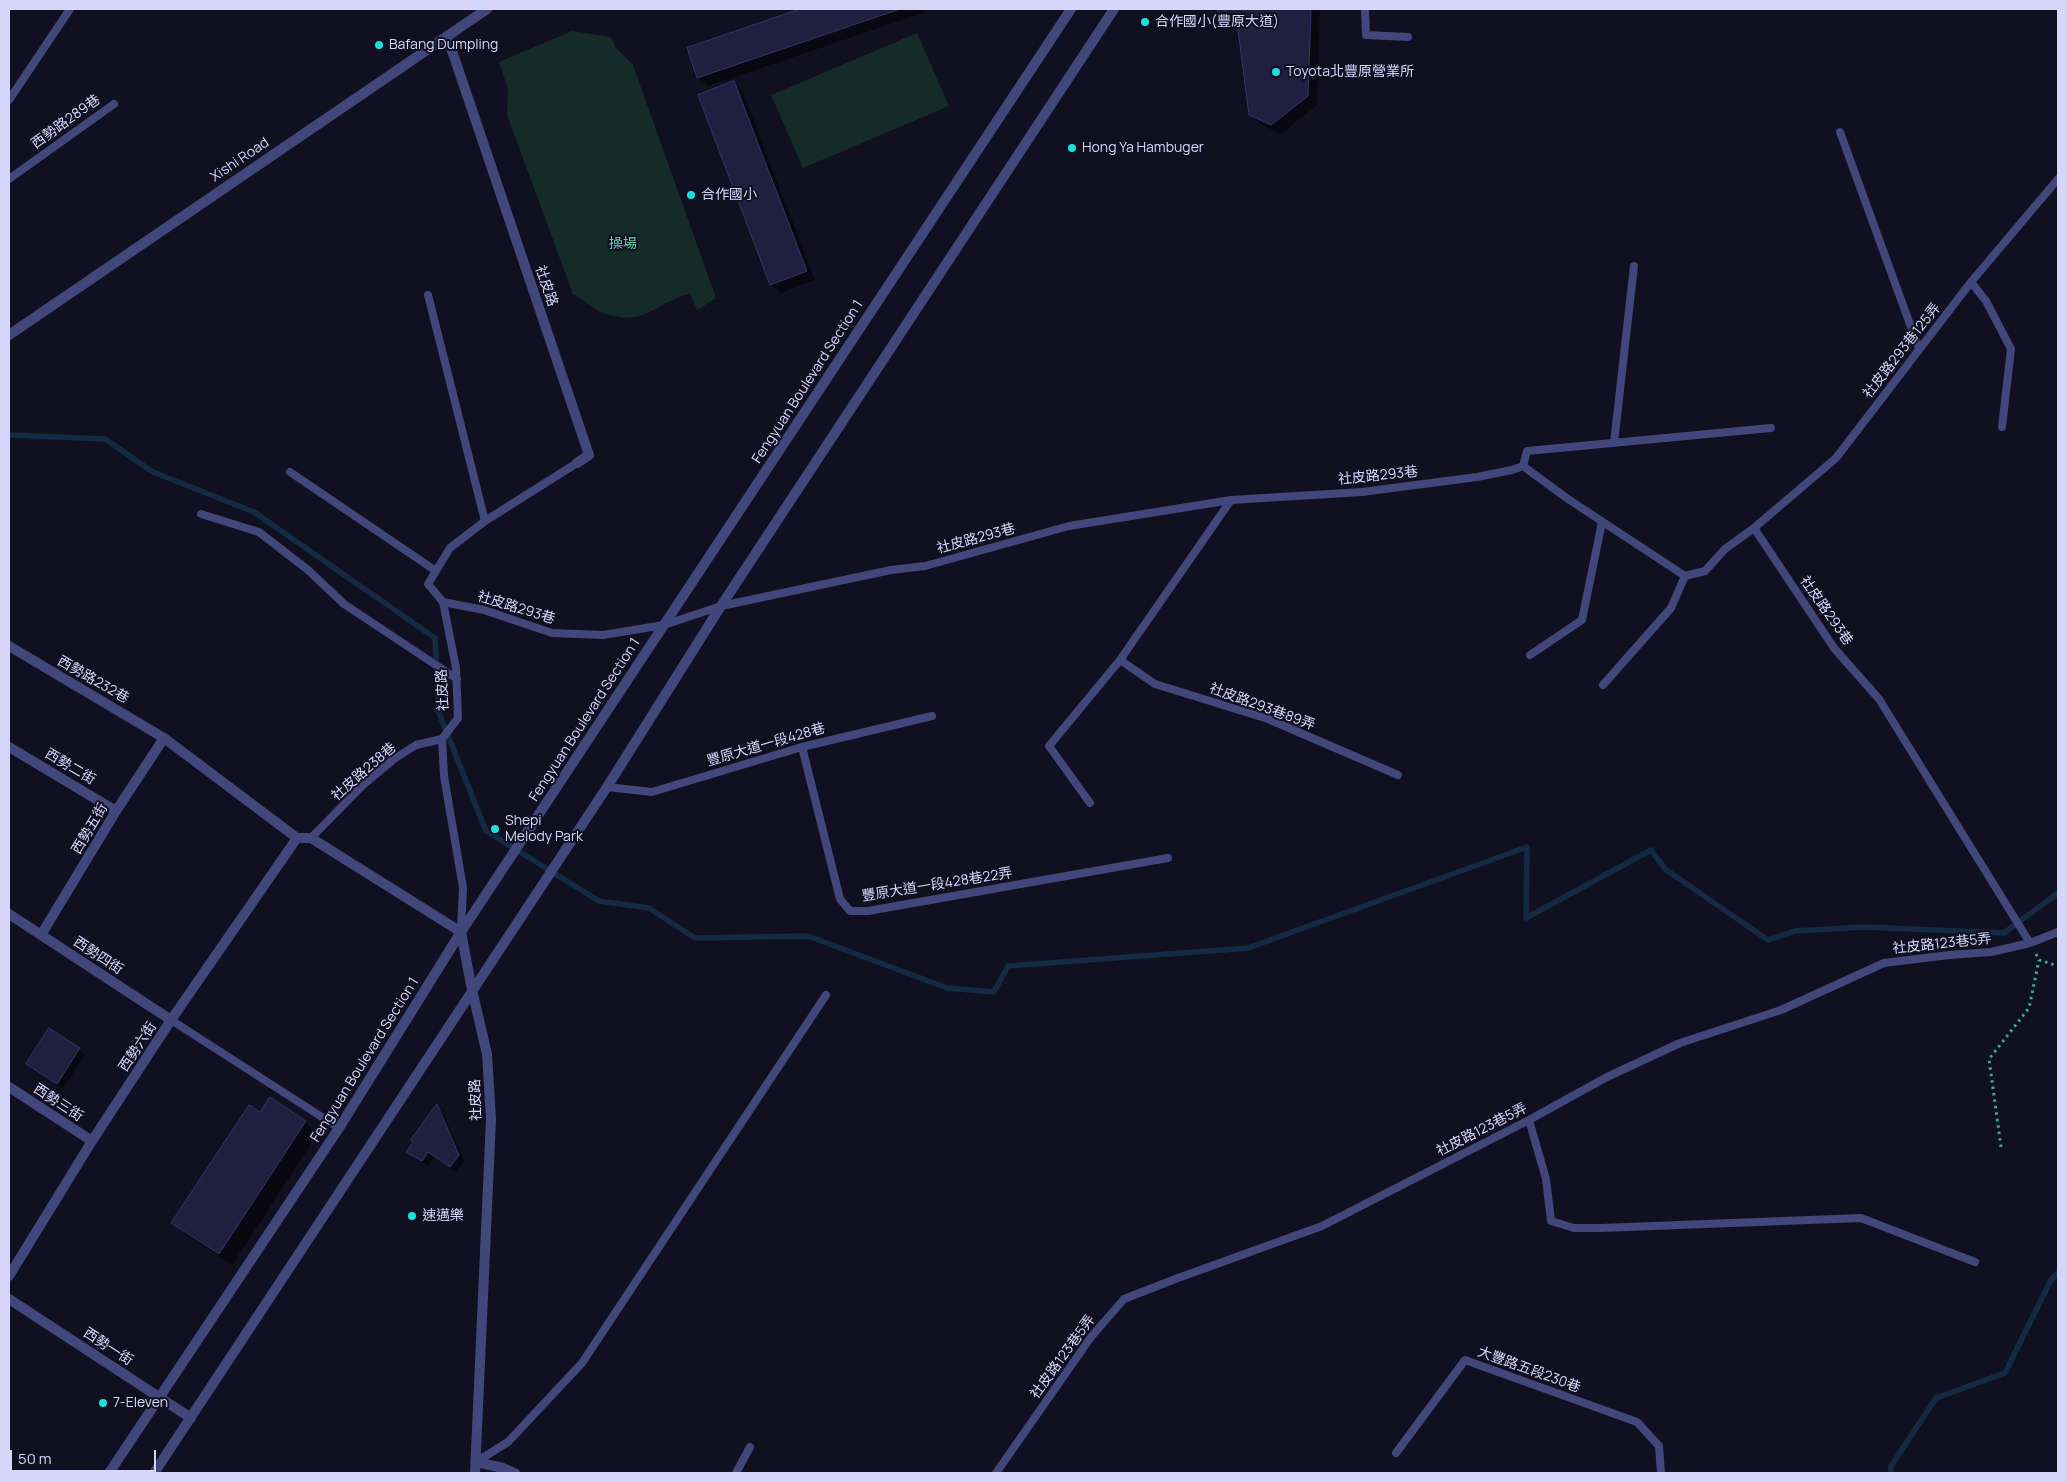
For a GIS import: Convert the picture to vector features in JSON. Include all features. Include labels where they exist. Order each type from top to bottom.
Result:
[{"type":"street","name":"Xishi Road","points":[[9,335],[487,9]]},
{"type":"street","name":"Fengyuan Boulevard Section 1","points":[[109,1473],[339,1128],[461,932],[1071,9]]},
{"type":"street","points":[[154,1473],[608,787],[721,606],[1114,9]]},
{"type":"street","name":"社皮路","points":[[446,36],[589,455],[577,463]]},
{"type":"street","name":"西勢路232巷","points":[[9,646],[164,738],[298,838]]},
{"type":"street","name":"西勢五街","points":[[42,935],[116,812],[164,738]]},
{"type":"street","name":"西勢二街","points":[[9,747],[116,812]]},
{"type":"street","points":[[298,838],[311,838],[461,932]]},
{"type":"street","name":"西勢六街","points":[[9,1276],[92,1141],[172,1020],[298,838]]},
{"type":"street","name":"西勢四街","points":[[9,914],[172,1020]]},
{"type":"street","name":"社皮路","points":[[461,932],[487,1054],[491,1118],[474,1473]]},
{"type":"street","name":"西勢三街","points":[[9,1087],[92,1141]]},
{"type":"street","name":"西勢一街","points":[[9,1299],[191,1418]]},
{"type":"street","points":[[476,1462],[503,1468],[515,1473]]},
{"type":"lane","points":[[9,100],[70,9]]},
{"type":"lane","points":[[1366,9],[1366,35],[1408,37]]},
{"type":"lane","name":"西勢路289巷","points":[[9,179],[114,104]]},
{"type":"lane","points":[[1840,132],[1919,349]]},
{"type":"lane","name":"社皮路293巷125弄","points":[[1754,528],[1836,458],[1971,282],[2058,179]]},
{"type":"lane","points":[[1614,443],[1634,266]]},
{"type":"lane","points":[[1971,282],[1986,301],[2011,349],[2002,427]]},
{"type":"lane","points":[[428,295],[485,521]]},
{"type":"lane","points":[[1754,528],[1725,549],[1705,571],[1685,576],[1602,522],[1523,466],[1527,452],[1771,428]]},
{"type":"lane","name":"社皮路","points":[[461,932],[463,888],[444,776],[442,739],[458,718],[456,668],[443,602],[428,584],[450,548],[485,521],[577,463]]},
{"type":"lane","name":"社皮路293巷","points":[[443,602],[484,610],[552,633],[603,635],[664,625],[721,606],[891,570],[925,566],[1069,526],[1231,500],[1371,491],[1477,477],[1523,466]]},
{"type":"lane","points":[[290,472],[436,571]]},
{"type":"lane","points":[[1090,803],[1049,746],[1120,660],[1231,500]]},
{"type":"lane","points":[[201,514],[258,532],[308,570],[344,604],[457,679]]},
{"type":"lane","points":[[1530,655],[1582,620],[1602,522]]},
{"type":"lane","name":"社皮路293巷","points":[[1754,528],[1834,648],[1879,699],[2030,943]]},
{"type":"lane","points":[[1603,685],[1671,608],[1685,576]]},
{"type":"lane","name":"社皮路293巷89弄","points":[[1120,660],[1155,684],[1268,719],[1398,775]]},
{"type":"lane","name":"豐原大道一段428巷","points":[[608,787],[652,792],[802,747],[932,716]]},
{"type":"lane","name":"社皮路238巷","points":[[311,838],[362,786],[394,759],[416,745],[442,739]]},
{"type":"lane","name":"豐原大道一段428巷22弄","points":[[802,747],[840,899],[850,910],[868,911],[1168,858]]},
{"type":"lane","name":"社皮路123巷5弄","points":[[996,1473],[1090,1337],[1124,1299],[1322,1226],[1529,1120],[1608,1077],[1680,1043],[1781,1010],[1884,963],[1991,952],[2030,943],[2058,932]]},
{"type":"lane","points":[[476,1462],[508,1442],[582,1363],[826,995]]},
{"type":"lane","points":[[172,1020],[339,1128]]},
{"type":"lane","points":[[1529,1120],[1546,1179],[1551,1221],[1574,1228],[1601,1228],[1861,1218],[1975,1262]]},
{"type":"lane","name":"大豐路五段230巷","points":[[1396,1453],[1465,1360],[1637,1422],[1659,1446],[1661,1473]]},
{"type":"lane","points":[[736,1473],[750,1447]]},
{"type":"path","points":[[2002,1146],[1989,1059],[2029,1008],[2039,960],[2030,943]]},
{"type":"path","points":[[2039,960],[2058,966]]},
{"type":"green space","name":"操場","points":[[572,31],[611,37],[616,48],[633,65],[716,298],[697,310],[689,291],[689,294],[650,312],[630,317],[619,317],[601,312],[573,294],[507,115],[508,89],[499,62]]},
{"type":"green space","points":[[917,33],[949,106],[803,168],[771,95]]},
{"type":"building","points":[[800,9],[900,9],[697,78],[687,48]]},
{"type":"building","name":"Toyota北豐原營業所","points":[[1217,9],[1311,9],[1308,96],[1271,125],[1249,115],[1237,22],[1222,22]]},
{"type":"building","points":[[734,81],[807,271],[770,285],[698,95]]},
{"type":"building","points":[[49,1028],[80,1048],[57,1084],[26,1064]]},
{"type":"building","points":[[270,1097],[306,1121],[219,1254],[171,1223],[249,1105],[260,1112]]},
{"type":"building","points":[[437,1104],[459,1155],[450,1167],[428,1152],[422,1161],[406,1152],[413,1142],[411,1140]]},
{"type":"waterway","points":[[9,435],[105,439],[153,472],[254,512],[435,638],[439,713],[486,831],[599,901],[649,908],[695,938],[808,936],[947,988],[994,992],[1008,966],[1248,948],[1527,847],[1526,918],[1651,850],[1665,869],[1768,940],[1795,931],[1864,927],[2004,933],[2058,893]]},
{"type":"waterway","points":[[1891,1473],[1891,1466],[1936,1398],[2005,1373],[2051,1280],[2058,1273]]},
{"type":"place","name":"合作國小(豐原大道)","points":[[1145,22]]},
{"type":"place","name":"Bafang Dumpling","points":[[379,45]]},
{"type":"place","name":"Toyota北豐原營業所","points":[[1276,72]]},
{"type":"place","name":"Hong Ya Hambuger","points":[[1072,148]]},
{"type":"place","name":"合作國小","points":[[691,195]]},
{"type":"place","name":"Shepi Melody Park","points":[[495,829]]},
{"type":"place","name":"速邁樂","points":[[412,1216]]},
{"type":"place","name":"7-Eleven","points":[[103,1403]]}]
